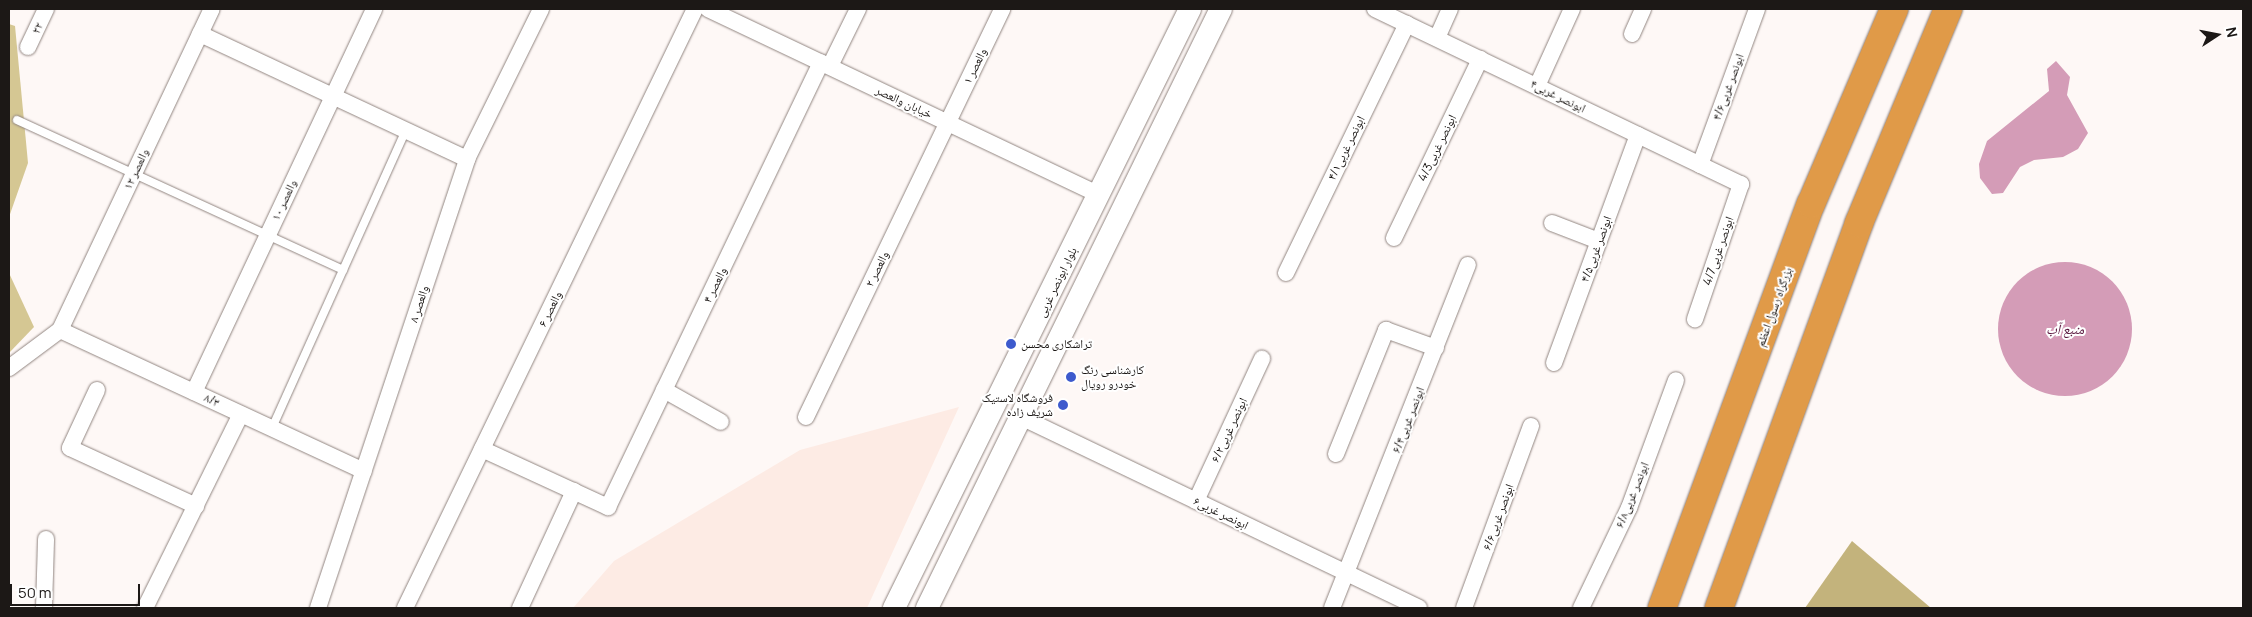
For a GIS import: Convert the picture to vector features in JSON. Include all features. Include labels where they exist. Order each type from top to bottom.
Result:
[{"type":"highway","name":"بزرگراه رسول اعظم","points":[[1662,608],[1811,204],[1894,9]]},
{"type":"highway","points":[[1718,608],[1859,222],[1948,9]]},
{"type":"main road","name":"بلوار ابونصر غربی","points":[[894,608],[1190,9]]},
{"type":"main road","points":[[927,608],[1023,418],[1222,9]]},
{"type":"street","name":"۲۲","points":[[28,47],[46,9]]},
{"type":"street","name":"والعصر ۱۲","points":[[60,330],[212,9]]},
{"type":"street","name":"والعصر ۱۰","points":[[194,392],[374,9]]},
{"type":"street","name":"والعصر ۸","points":[[318,608],[467,159],[541,9]]},
{"type":"street","name":"والعصر ۶","points":[[405,608],[695,9]]},
{"type":"street","name":"خیابان والعصر","points":[[711,9],[1099,195]]},
{"type":"street","name":"والعصر ۴","points":[[574,491],[608,507],[825,64],[858,9]]},
{"type":"street","name":"والعصر ۱","points":[[947,122],[1002,9]]},
{"type":"street","name":"۴ابونصر غربی","points":[[1375,9],[1741,184]]},
{"type":"street","points":[[1437,38],[1450,9]]},
{"type":"street","points":[[1536,86],[1572,9]]},
{"type":"street","points":[[1632,34],[1643,9]]},
{"type":"street","name":"۴/۶ابونصر غربی","points":[[1700,164],[1757,9]]},
{"type":"street","name":"۴/۱ابونصر غربی","points":[[1286,272],[1407,24]]},
{"type":"street","points":[[200,34],[467,159]]},
{"type":"street","name":"4/3ابونصر غربی","points":[[1394,238],[1480,59]]},
{"type":"street","name":"والعصر ۲","points":[[806,416],[947,122]]},
{"type":"street","name":"۴/۵ابونصر غربی","points":[[1554,363],[1638,135]]},
{"type":"street","name":"4/7ابونصر غربی","points":[[1695,319],[1741,184]]},
{"type":"street","points":[[1552,223],[1599,241]]},
{"type":"street","name":"۶/۴ابونصر غربی","points":[[1348,574],[1468,265]]},
{"type":"street","points":[[9,368],[60,330]]},
{"type":"street","name":"۸/۳","points":[[60,330],[364,471]]},
{"type":"street","points":[[1336,454],[1386,330],[1436,348]]},
{"type":"street","name":"۶/۲ابونصر غربی","points":[[1196,501],[1262,359]]},
{"type":"street","name":"۶/۸ابونصر غربی","points":[[1582,608],[1628,508],[1676,380]]},
{"type":"street","points":[[97,390],[70,448],[196,506]]},
{"type":"street","points":[[664,390],[721,422]]},
{"type":"street","points":[[145,608],[241,414]]},
{"type":"street","name":"۶ابونصر غربی","points":[[1023,418],[1419,608]]},
{"type":"street","name":"۶/۶ابونصر غربی","points":[[1464,608],[1531,426]]},
{"type":"street","points":[[482,449],[574,491],[520,608]]},
{"type":"street","points":[[44,608],[46,539]]},
{"type":"street","points":[[1332,608],[1348,574]]},
{"type":"lane","points":[[17,120],[343,270]]},
{"type":"lane","points":[[272,428],[406,130]]},
{"type":"shaded area","points":[[9,24],[15,26],[28,163],[9,217]]},
{"type":"shaded area","points":[[9,273],[34,327],[9,353]]},
{"type":"shaded area","points":[[959,407],[867,608],[573,608],[614,561],[800,450]]},
{"type":"shaded area","points":[[1852,541],[1931,608],[1805,608]]},
{"type":"water","points":[[2056,61],[2070,77],[2067,95],[2088,133],[2078,149],[2063,157],[2034,160],[2020,167],[2003,193],[1992,194],[1980,178],[1979,164],[1987,141],[2049,91],[2047,69]]},
{"type":"water","name":"منبع آب","points":[[2065,262],[2091,267],[2102,273],[2112,282],[2121,292],[2127,303],[2132,329],[2127,355],[2121,366],[2112,376],[2102,385],[2091,391],[2065,396],[2039,391],[2028,385],[2018,376],[2009,366],[2003,355],[1998,329],[2003,303],[2009,292],[2018,282],[2028,273],[2039,267]]},
{"type":"place","name":"تراشکاری محسن","points":[[1011,344]]},
{"type":"place","name":"کارشناسی رنگ خودرو رویال","points":[[1071,377]]},
{"type":"place","name":"فروشگاه لاستیک شریف زاده","points":[[1063,405]]}]
